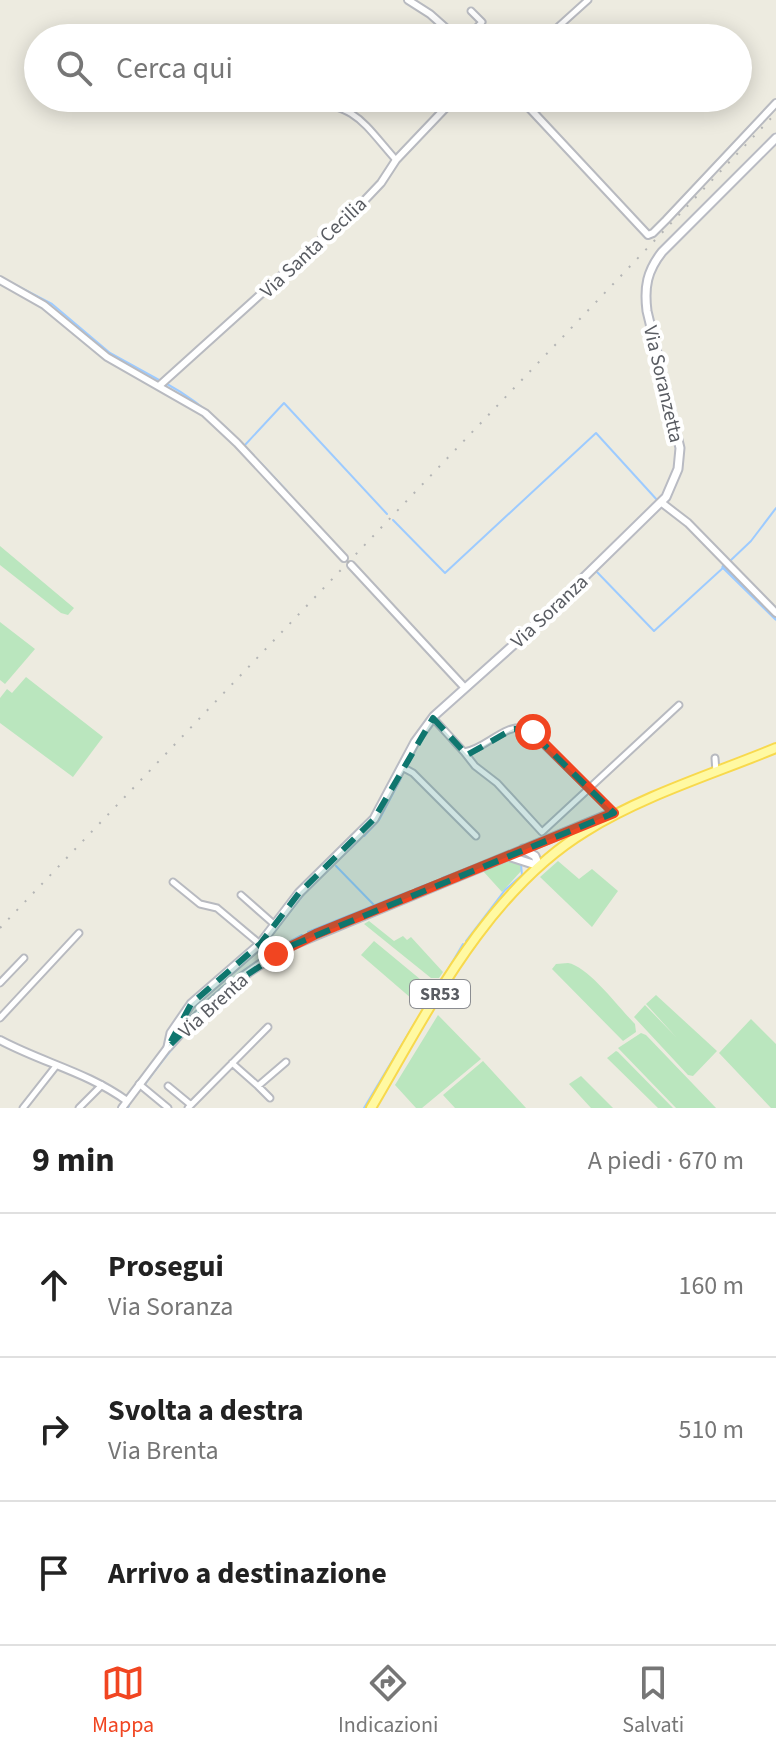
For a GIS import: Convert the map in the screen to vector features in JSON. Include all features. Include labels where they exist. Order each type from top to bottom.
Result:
[{"type":"main road","name":"Via Soranzetta","points":[[662,503],[675,479],[680,458],[676,426],[647,311],[645,293],[649,270],[662,252],[775,140]]},
{"type":"main road","name":"Via Soranza","points":[[168,1047],[171,1033],[191,1004],[260,944],[299,893],[374,819],[419,735],[433,718],[662,503]]},
{"type":"main road","name":"Via Brenta","points":[[168,1047],[221,993],[276,954],[316,934],[776,748]]},
{"type":"main road","name":"SR53","points":[[371,1108],[485,925],[518,886],[586,831],[638,804]]},
{"type":"main road","points":[[523,849],[535,856],[539,866]]},
{"type":"main road","name":"Via Brenta","points":[[504,857],[523,859],[539,866]]},
{"type":"main road","points":[[518,886],[527,870],[523,859]]},
{"type":"street","points":[[408,0],[441,24]]},
{"type":"street","points":[[561,24],[588,0]]},
{"type":"street","points":[[471,11],[482,22],[480,24]]},
{"type":"street","points":[[533,112],[648,235],[666,220],[776,103]]},
{"type":"street","points":[[349,112],[396,160]]},
{"type":"street","name":"Via Santa Cecilia","points":[[159,386],[363,202],[381,183],[396,160],[442,112]]},
{"type":"street","points":[[0,280],[44,305],[104,355],[194,406],[220,427],[344,558]]},
{"type":"street","points":[[662,503],[688,523],[776,613]]},
{"type":"street","points":[[351,565],[465,688]]},
{"type":"street","points":[[433,718],[475,766],[497,783],[542,832],[679,705]]},
{"type":"street","points":[[464,752],[475,750],[492,738],[521,726],[538,737],[614,813]]},
{"type":"street","points":[[715,758],[716,772]]},
{"type":"street","points":[[402,767],[413,773],[476,836]]},
{"type":"street","points":[[173,882],[200,904],[217,908],[260,944]]},
{"type":"street","points":[[241,895],[275,925]]},
{"type":"street","points":[[0,1018],[79,933]]},
{"type":"street","points":[[0,983],[24,958]]},
{"type":"street","points":[[168,1086],[190,1106],[268,1027]]},
{"type":"street","points":[[0,1040],[56,1066],[82,1074],[102,1085],[124,1105]]},
{"type":"street","name":"Via Brenta","points":[[124,1105],[168,1047]]},
{"type":"street","points":[[258,1086],[286,1062]]},
{"type":"street","points":[[232,1063],[270,1098]]},
{"type":"street","points":[[23,1108],[56,1066]]},
{"type":"street","points":[[139,1084],[168,1108]]},
{"type":"street","points":[[79,1108],[102,1085]]},
{"type":"highlighted area","points":[[433,718],[467,755],[513,729],[527,728],[614,813],[293,945],[228,987],[168,1047],[191,1004],[260,944],[299,893],[374,819]]},
{"type":"green space","points":[[0,546],[74,608],[68,615],[61,613],[0,565]]},
{"type":"green space","points":[[0,622],[35,649],[5,684],[0,680]]},
{"type":"green space","points":[[26,677],[103,737],[73,777],[0,723],[0,698],[7,689],[12,693]]},
{"type":"green space","points":[[513,860],[520,864],[522,870],[502,892],[483,871]]},
{"type":"green space","points":[[558,861],[579,879],[592,869],[618,891],[592,927],[540,877]]},
{"type":"green space","points":[[369,921],[394,941],[403,936],[407,940],[411,937],[443,972],[439,978],[431,978],[364,924]]},
{"type":"green space","points":[[374,941],[432,989],[419,1005],[361,955]]},
{"type":"green space","points":[[568,963],[585,972],[603,989],[635,1024],[636,1032],[623,1041],[552,969],[556,964]]},
{"type":"green space","points":[[656,995],[717,1051],[693,1076],[688,1075],[634,1017],[645,1005],[676,1037],[646,1004]]},
{"type":"green space","points":[[438,1015],[481,1059],[422,1108],[416,1108],[395,1085]]},
{"type":"green space","points":[[751,1019],[776,1044],[776,1108],[771,1108],[719,1053]]},
{"type":"green space","points":[[641,1033],[716,1108],[676,1108],[618,1048]]},
{"type":"green space","points":[[616,1051],[673,1108],[658,1108],[607,1058]]},
{"type":"green space","points":[[483,1061],[526,1108],[455,1108],[443,1095]]},
{"type":"green space","points":[[581,1076],[613,1108],[591,1108],[569,1084]]},
{"type":"waterway","points":[[0,277],[52,304],[110,353],[159,380]]},
{"type":"waterway","points":[[167,384],[216,419],[287,491]]},
{"type":"waterway","points":[[244,446],[284,403],[387,514]]},
{"type":"waterway","points":[[393,520],[445,573],[596,433],[658,501]]},
{"type":"waterway","points":[[730,561],[751,541],[776,508]]},
{"type":"waterway","points":[[596,571],[654,631],[724,567]]},
{"type":"waterway","points":[[724,567],[776,618]]},
{"type":"waterway","points":[[408,764],[420,740]]},
{"type":"waterway","points":[[364,836],[379,820],[401,778]]},
{"type":"waterway","points":[[500,790],[543,837],[503,854]]},
{"type":"waterway","points":[[316,881],[360,839]]},
{"type":"waterway","points":[[466,941],[505,890],[522,875],[521,864]]},
{"type":"waterway","points":[[336,866],[374,905]]},
{"type":"waterway","points":[[459,880],[493,866]]},
{"type":"waterway","points":[[442,878],[470,867]]},
{"type":"waterway","points":[[415,889],[436,881]]},
{"type":"waterway","points":[[241,965],[262,947],[308,889]]},
{"type":"waterway","points":[[308,932],[410,891]]},
{"type":"waterway","points":[[261,949],[276,949],[302,935]]},
{"type":"waterway","points":[[437,988],[463,944]]},
{"type":"waterway","points":[[292,950],[301,945]]},
{"type":"waterway","points":[[270,962],[287,953]]},
{"type":"waterway","points":[[194,1025],[202,1016]]},
{"type":"waterway","points":[[364,1108],[416,1021]]},
{"type":"waterway","points":[[146,1087],[145,1084],[162,1061],[192,1027]]},
{"type":"waterway","points":[[159,1104],[164,1108]]},
{"type":"railway","points":[[0,928],[776,113]]},
{"type":"route","points":[[276,954],[316,934],[614,813],[533,732]]}]
